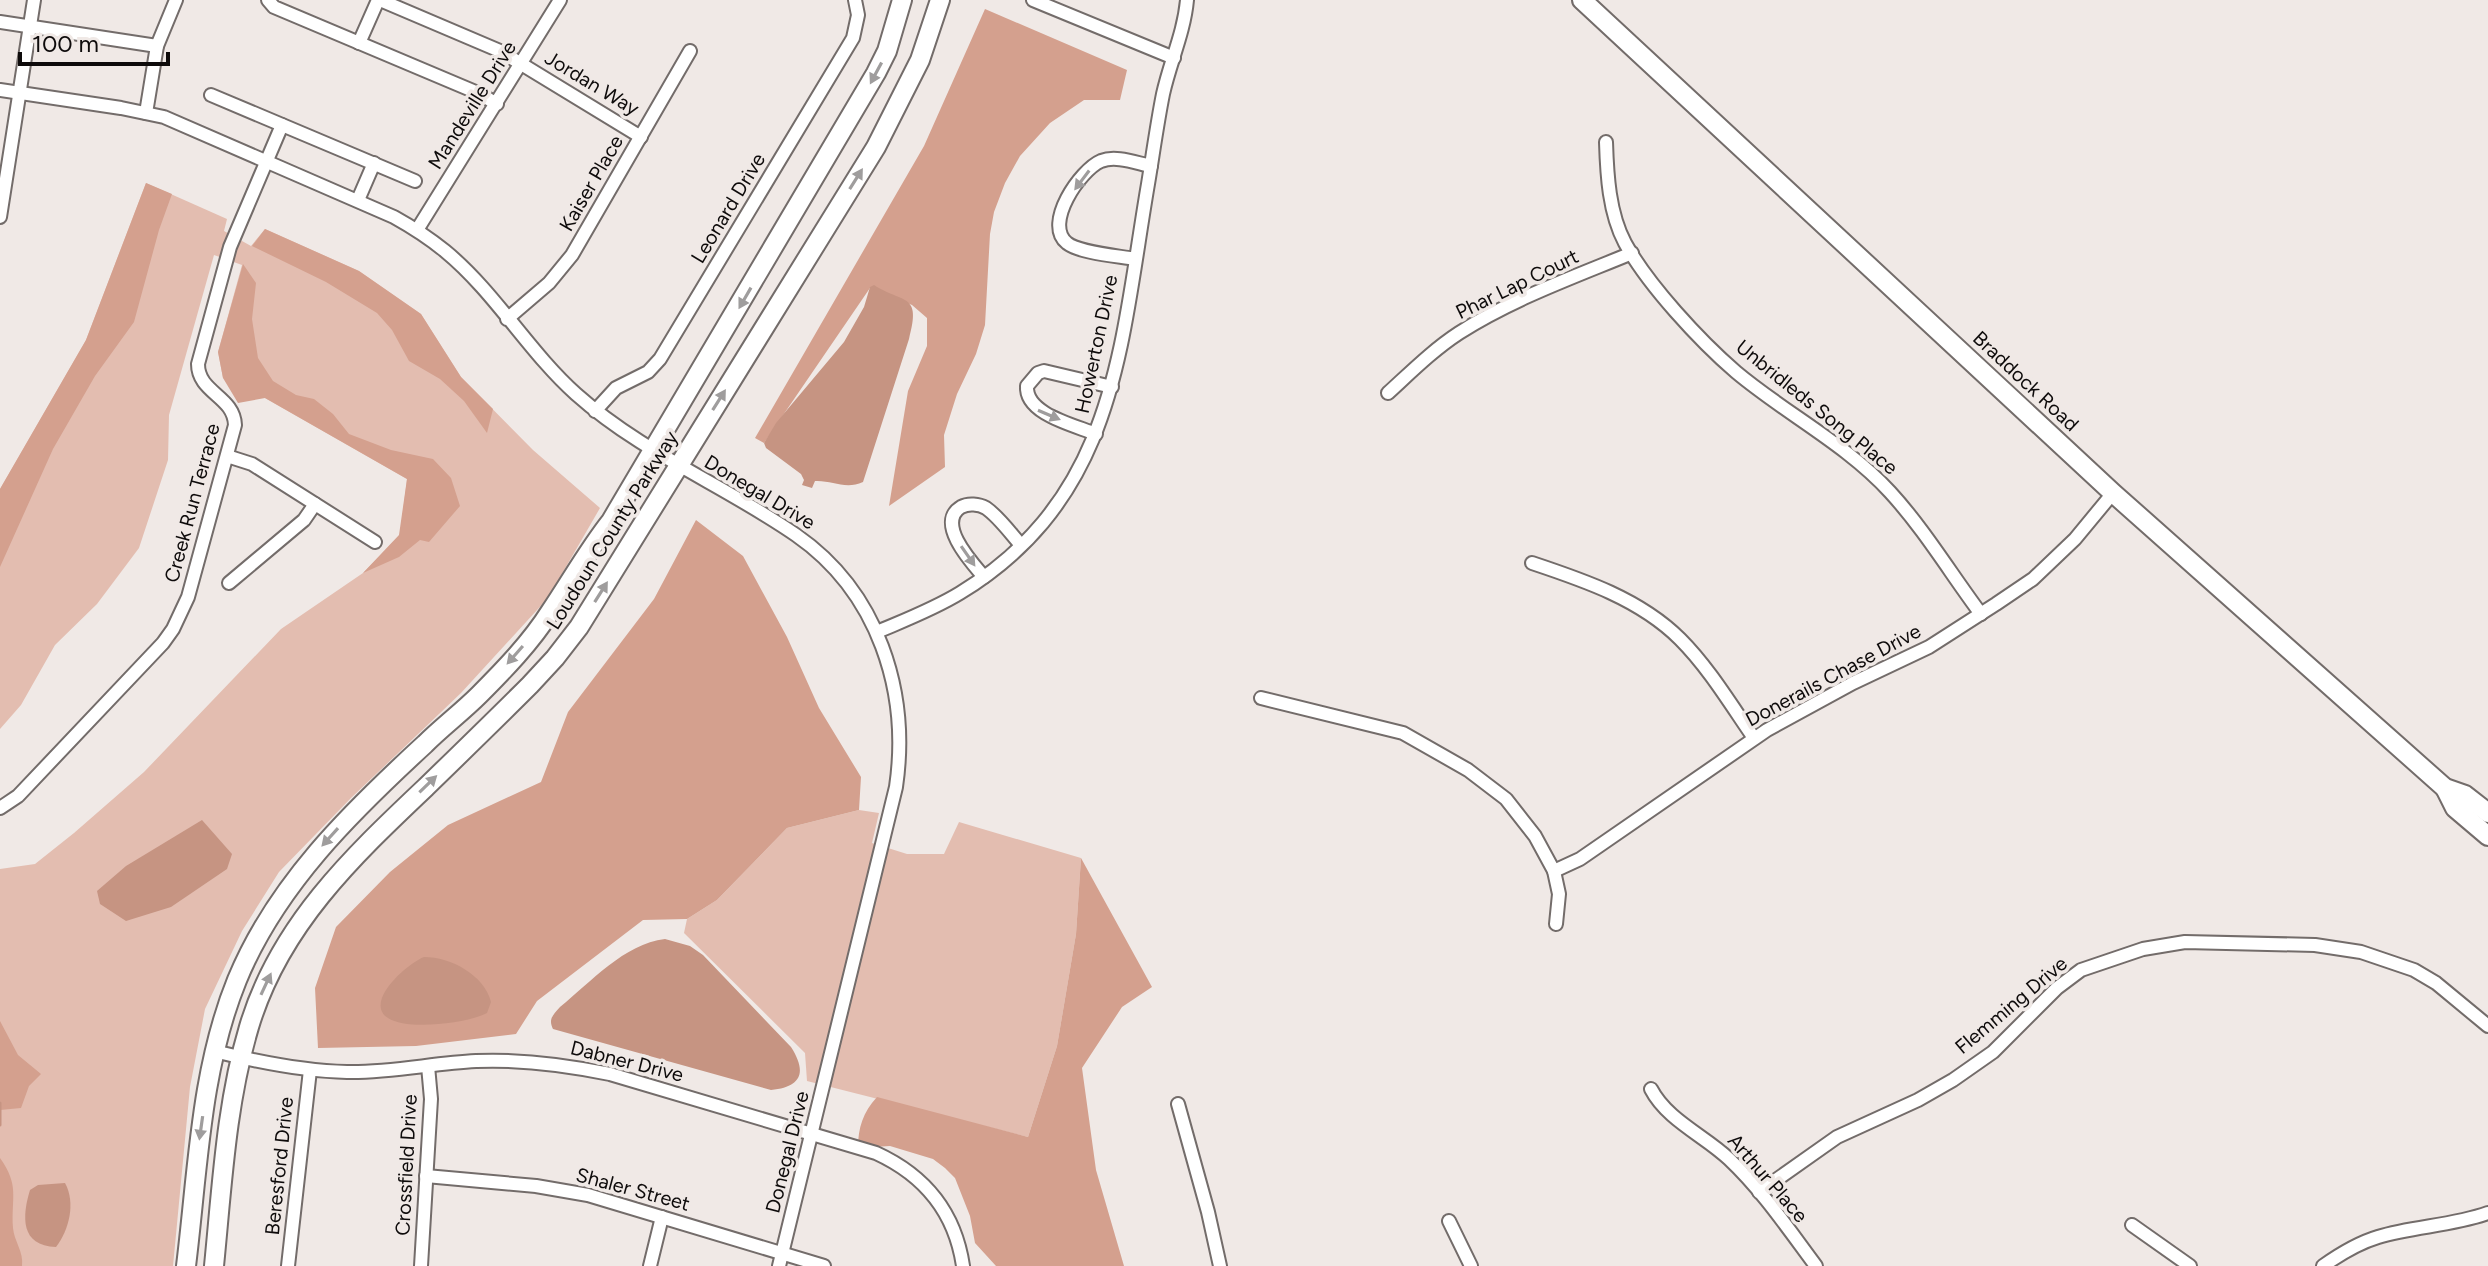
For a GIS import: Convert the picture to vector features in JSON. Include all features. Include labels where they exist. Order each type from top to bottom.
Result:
[{"type":"main road","name":"Loudoun County Parkway","points":[[186,1266],[196,1165],[214,1051],[237,980],[254,944],[293,882],[355,811],[478,696],[549,615],[594,542],[611,521],[876,73],[887,51],[902,0]]},
{"type":"main road","name":"Loudoun County Parkway","points":[[214,1266],[241,1058],[261,993],[294,930],[315,900],[378,831],[447,767],[555,658],[579,627],[876,147],[920,60],[940,0]]},
{"type":"main road","name":"Braddock Road","points":[[1582,0],[2113,493],[2445,788],[2455,808],[2488,836]]},
{"type":"main road","name":"Braddock Road","points":[[2445,788],[2465,795],[2488,813]]},
{"type":"street","points":[[0,217],[34,0]]},
{"type":"street","points":[[146,113],[157,46],[176,0]]},
{"type":"street","points":[[268,0],[274,7],[478,93],[497,104]]},
{"type":"street","points":[[359,43],[379,0]]},
{"type":"street","name":"Jordan Way","points":[[379,0],[500,51],[641,137]]},
{"type":"street","name":"Mandeville Drive","points":[[417,230],[560,0]]},
{"type":"street","name":"Leonard Drive","points":[[595,411],[616,388],[648,372],[660,359],[853,38],[858,15],[855,0]]},
{"type":"street","points":[[1033,0],[1174,58]]},
{"type":"street","name":"Howerton Drive","points":[[877,632],[934,608],[984,577],[1021,545],[1073,481],[1096,434],[1112,387],[1164,93],[1186,17],[1187,0]]},
{"type":"street","points":[[0,22],[157,46]]},
{"type":"street","name":"Kaiser Place","points":[[507,319],[561,271],[690,51]]},
{"type":"street","name":"Donegal Drive","points":[[0,90],[164,117],[358,200],[417,230],[464,269],[555,373],[595,411],[652,451],[776,522],[819,553],[853,591],[877,632],[893,678],[898,703],[900,759],[893,800],[781,1260]]},
{"type":"street","points":[[211,95],[415,181]]},
{"type":"street","name":"Creek Run Terrace","points":[[0,808],[18,796],[163,643],[188,597],[227,456],[234,417],[227,403],[201,379],[198,364],[230,247],[282,125]]},
{"type":"street","name":"Unbridleds Song Place","points":[[1606,142],[1607,177],[1624,242],[1662,294],[1736,372],[1847,452],[1890,492],[1981,614]]},
{"type":"street","points":[[1135,259],[1073,247],[1062,237],[1058,220],[1060,211],[1081,179],[1100,162],[1116,159],[1151,166]]},
{"type":"street","points":[[358,200],[374,163]]},
{"type":"street","name":"Phar Lap Court","points":[[1388,393],[1433,352],[1461,332],[1556,285],[1632,253]]},
{"type":"street","points":[[1096,434],[1038,410],[1028,400],[1027,386],[1038,373],[1044,371],[1112,387]]},
{"type":"street","points":[[227,456],[252,464],[375,542]]},
{"type":"street","name":"Donerails Chase Drive","points":[[1554,871],[1580,859],[1754,738],[1853,683],[1929,647],[2033,579],[2075,539],[2113,493]]},
{"type":"street","points":[[229,583],[304,520],[315,504]]},
{"type":"street","points":[[984,577],[954,536],[953,518],[961,507],[972,504],[986,508],[1021,545]]},
{"type":"street","points":[[1532,563],[1601,587],[1646,613],[1679,638],[1754,738]]},
{"type":"street","points":[[1261,698],[1403,733],[1468,770],[1506,799],[1535,836],[1554,871],[1559,894],[1556,924]]},
{"type":"street","name":"Flemming Drive","points":[[1759,1192],[1837,1137],[1918,1100],[1953,1080],[1993,1052],[2057,988],[2081,970],[2143,949],[2199,943],[2315,945],[2361,952],[2414,970],[2436,983],[2488,1026]]},
{"type":"street","name":"Dabner Drive","points":[[214,1051],[310,1070],[367,1072],[478,1061],[510,1061],[610,1074],[876,1153],[893,1161],[924,1184],[946,1212],[954,1229],[963,1266]]},
{"type":"street","name":"Crossfield Drive","points":[[421,1266],[431,1099],[428,1066]]},
{"type":"street","name":"Beresford Drive","points":[[288,1266],[310,1070]]},
{"type":"street","name":"Arthur Place","points":[[1651,1089],[1665,1110],[1731,1160],[1816,1266]]},
{"type":"street","points":[[1178,1104],[1220,1266]]},
{"type":"street","name":"Shaler Street","points":[[426,1176],[560,1189],[662,1217],[781,1260],[824,1266]]},
{"type":"street","points":[[2323,1266],[2350,1248],[2379,1237],[2469,1220],[2488,1213]]},
{"type":"street","points":[[650,1266],[662,1217]]},
{"type":"street","points":[[1449,1221],[1471,1266]]},
{"type":"street","points":[[2132,1225],[2190,1266]]},
{"type":"shaded area","points":[[985,9],[1127,70],[1120,100],[1084,100],[1050,123],[1020,156],[1005,183],[990,234],[985,325],[944,435],[945,467],[889,506],[908,391],[927,346],[927,318],[912,305],[870,288],[764,443],[755,438],[924,146]]},
{"type":"shaded area","points":[[146,183],[227,219],[224,231],[251,246],[265,229],[359,271],[421,314],[461,377],[533,450],[600,508],[548,598],[461,693],[279,872],[242,931],[205,1009],[190,1087],[173,1266],[0,1266],[0,869],[35,864],[74,833],[144,772],[281,629],[363,573],[400,535],[407,479],[265,398],[223,378],[218,352],[242,265],[214,255],[169,415],[168,460],[139,548],[97,604],[55,645],[21,705],[0,729],[0,489],[86,340]]},
{"type":"shaded area","points":[[146,183],[172,194],[134,322],[95,376],[53,449],[0,567],[0,489],[86,340]]},
{"type":"shaded area","points":[[265,229],[359,271],[421,314],[461,377],[493,409],[487,433],[464,401],[440,379],[409,361],[392,330],[377,313],[326,282],[252,246]]},
{"type":"shaded area","points":[[243,264],[256,283],[252,319],[258,358],[273,381],[296,395],[314,399],[333,414],[349,434],[391,450],[433,459],[451,478],[460,506],[429,542],[420,540],[399,557],[363,573],[399,535],[407,479],[265,398],[238,403],[223,378],[218,352]]},
{"type":"shaded area","points":[[874,285],[907,302],[913,313],[909,339],[863,482],[844,485],[815,481],[812,488],[802,485],[804,480],[801,474],[766,448],[764,443],[776,423],[844,342],[864,307],[870,287]]},
{"type":"shaded area","points":[[696,520],[743,556],[787,637],[819,708],[861,777],[859,810],[787,828],[717,900],[687,919],[643,920],[537,1001],[516,1034],[416,1046],[318,1048],[315,988],[336,927],[390,872],[448,825],[541,782],[568,712],[654,599]]},
{"type":"shaded area","points":[[859,810],[879,813],[872,843],[907,854],[944,854],[959,822],[1081,858],[1076,934],[1057,1046],[1028,1137],[807,1081],[805,1053],[684,933],[687,919],[717,900],[787,828]]},
{"type":"shaded area","points":[[202,820],[232,854],[227,869],[171,907],[126,921],[100,904],[97,891],[126,866]]},
{"type":"shaded area","points":[[1081,858],[1152,987],[1122,1007],[1082,1068],[1096,1170],[1124,1266],[996,1266],[975,1243],[970,1216],[955,1178],[933,1159],[890,1146],[858,1148],[860,1127],[868,1108],[877,1097],[1028,1137],[1057,1046],[1076,934]]},
{"type":"shaded area","points":[[665,939],[690,946],[703,955],[791,1047],[800,1071],[795,1082],[771,1090],[553,1029],[551,1020],[557,1010],[609,966],[636,948]]},
{"type":"shaded area","points":[[424,957],[445,960],[474,976],[491,1002],[487,1013],[467,1020],[423,1025],[388,1018],[382,1011],[384,993],[399,975]]},
{"type":"shaded area","points":[[0,1021],[18,1055],[41,1074],[29,1086],[21,1108],[0,1110]]},
{"type":"shaded area","points":[[0,1158],[12,1184],[13,1228],[22,1266],[0,1266]]},
{"type":"shaded area","points":[[65,1183],[70,1199],[67,1225],[56,1247],[44,1245],[36,1241],[26,1228],[30,1190],[38,1185]]},
{"type":"waterway","points":[[0,1103],[0,1125]]}]
